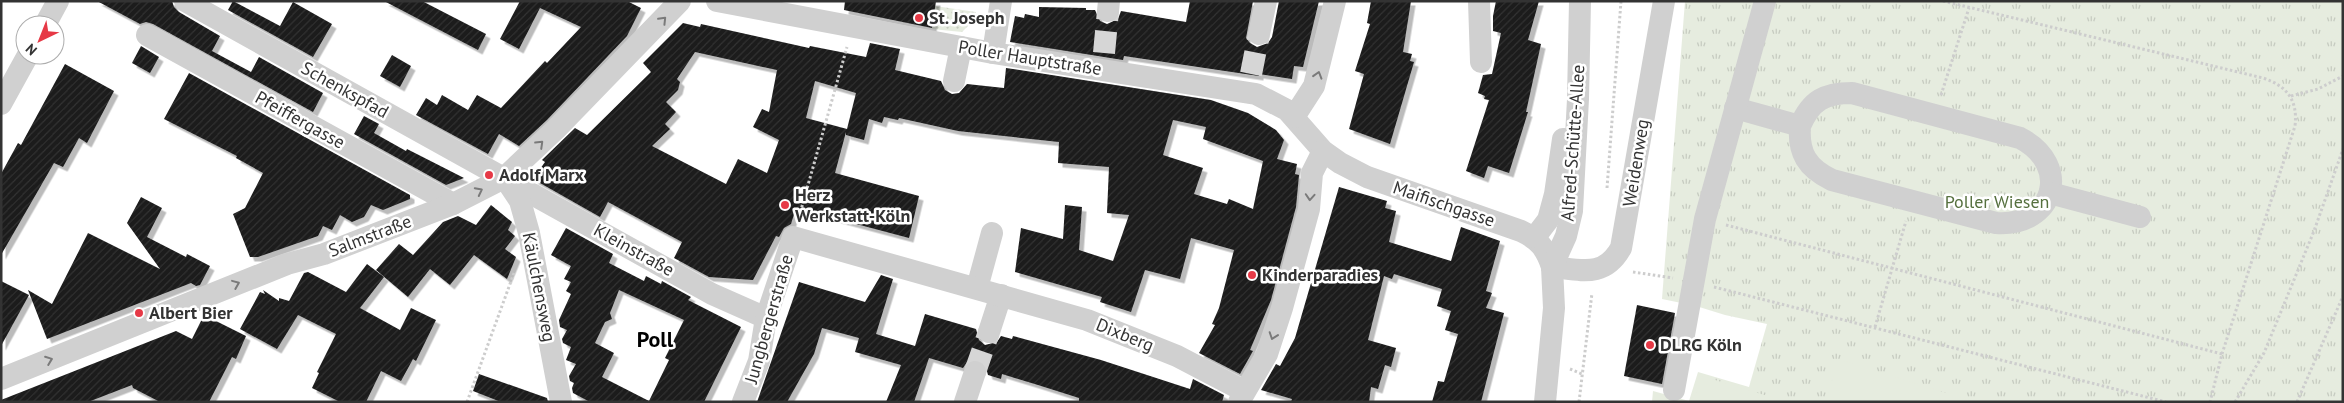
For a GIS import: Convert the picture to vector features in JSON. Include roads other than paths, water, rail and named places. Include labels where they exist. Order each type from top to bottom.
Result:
[{"type":"street","points":[[50,15],[58,1]]},
{"type":"street","name":"Schenkspfad","points":[[185,1],[504,178]]},
{"type":"street","name":"Salmstraße","points":[[1,379],[287,264],[341,248],[453,204],[504,178],[556,128],[680,1]]},
{"type":"street","name":"Poller Hauptstraße","points":[[717,1],[992,53],[1104,62],[1249,83],[1256,94],[1287,110],[1323,151]]},
{"type":"street","points":[[992,53],[1001,1]]},
{"type":"street","points":[[1259,34],[1266,1]]},
{"type":"street","points":[[1294,117],[1314,86],[1335,1]]},
{"type":"street","points":[[1480,1],[1481,62]]},
{"type":"street","name":"Alfred-Schütte-Allee","points":[[1545,402],[1554,308],[1552,267],[1566,236],[1572,211],[1578,99],[1580,1]]},
{"type":"street","name":"Weidenweg","points":[[1552,267],[1594,271],[1615,259],[1621,248],[1664,1]]},
{"type":"street","points":[[1674,390],[1705,219],[1765,1]]},
{"type":"street","name":"Pfeiffergasse","points":[[147,35],[453,204]]},
{"type":"street","points":[[954,81],[961,47]]},
{"type":"street","points":[[1,104],[22,65]]},
{"type":"street","points":[[1836,93],[1852,93],[1935,115],[2020,138],[2035,146],[2046,159],[2051,176],[2050,193],[2041,208],[2027,220],[2011,224],[1996,223],[1832,180],[1817,173],[1806,159],[1799,144],[1800,126],[1807,111],[1822,97],[1836,93]]},
{"type":"street","points":[[1735,108],[1800,126]]},
{"type":"street","points":[[1535,238],[1548,220],[1555,194],[1564,133]]},
{"type":"street","points":[[1241,396],[1267,354],[1282,308],[1309,209],[1312,173],[1323,151]]},
{"type":"street","name":"Maifischgasse","points":[[1323,151],[1340,163],[1367,177],[1521,230],[1535,238],[1546,250],[1552,267]]},
{"type":"street","name":"Kleinstraße","points":[[504,178],[712,294],[766,318]]},
{"type":"street","name":"Käulchensweg","points":[[504,178],[520,201],[529,233],[561,402]]},
{"type":"street","points":[[2050,193],[2140,217]]},
{"type":"street","points":[[977,288],[992,233]]},
{"type":"street","name":"Dixberg","points":[[794,237],[1087,320],[1177,356],[1241,396]]},
{"type":"street","name":"Jungbergerstraße","points":[[743,402],[760,361],[766,318],[794,237]]},
{"type":"street","points":[[989,332],[1001,295]]},
{"type":"street","points":[[965,402],[975,372]]},
{"type":"tunnel","points":[[1104,53],[1108,11]]},
{"type":"tunnel","points":[[1251,74],[1259,34]]},
{"type":"tunnel","points":[[975,372],[989,332]]},
{"type":"place","name":"St. Joseph","points":[[919,18]]},
{"type":"place","name":"Adolf Marx","points":[[489,175]]},
{"type":"place","name":"Herz Werkstatt-Köln","points":[[785,205]]},
{"type":"place","name":"Kinderparadies","points":[[1252,275]]},
{"type":"place","name":"Albert Bier","points":[[139,313]]},
{"type":"place","name":"DLRG Köln","points":[[1650,345]]},
{"type":"district","name":"Poll","points":[[655,339]]},
{"type":"park label","name":"Poller Wiesen","points":[[1997,202]]}]
